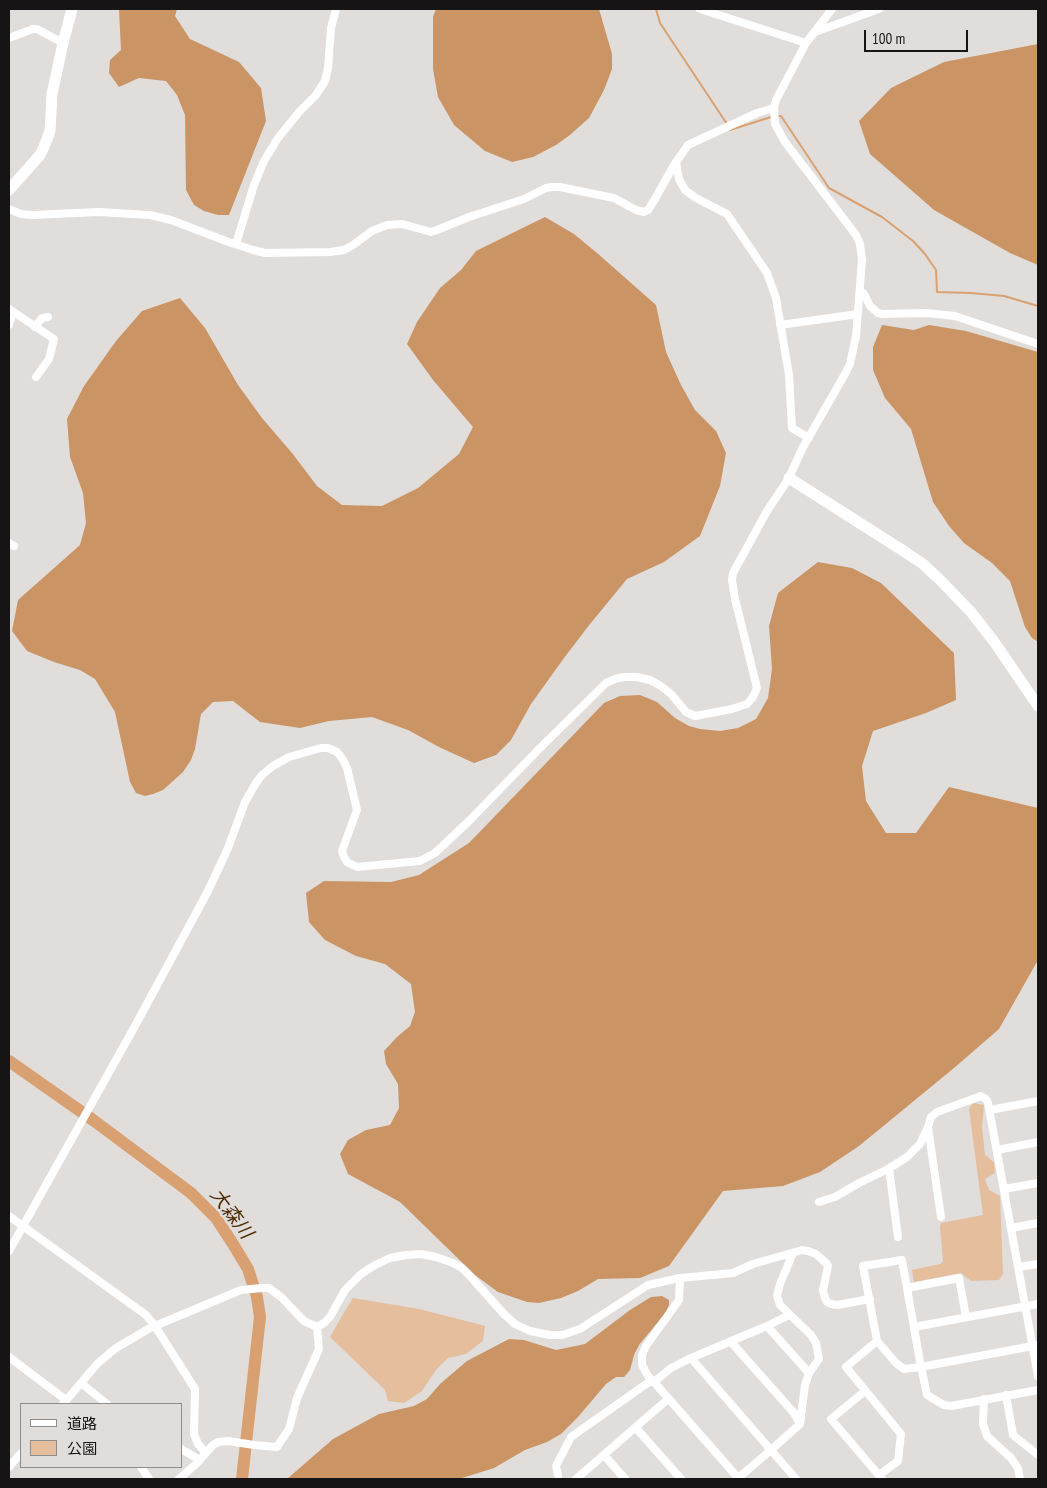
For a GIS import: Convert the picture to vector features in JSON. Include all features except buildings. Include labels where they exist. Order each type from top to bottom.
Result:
[{"type":"street","points":[[9,190],[40,155],[50,130],[52,94],[62,43],[72,9]]},
{"type":"street","points":[[236,244],[254,185],[264,161],[278,138],[298,112],[316,95],[325,81],[328,68],[331,28],[336,9]]},
{"type":"street","points":[[700,9],[806,43]]},
{"type":"street","points":[[9,1251],[135,1026],[208,890],[228,848],[245,802],[262,775],[282,760],[321,748],[328,748],[337,752],[347,768],[357,810],[343,847],[344,857],[347,862],[356,867],[402,863],[420,860],[435,853],[606,683],[615,679],[637,676],[650,680],[662,686],[686,712],[694,716],[732,709],[747,704],[756,694],[757,688],[735,599],[732,580],[733,573],[788,478],[850,364],[856,336],[862,260],[860,244],[851,229],[785,142],[775,124],[774,108],[776,100],[806,43],[832,9]]},
{"type":"street","points":[[815,32],[879,9]]},
{"type":"street","points":[[9,38],[37,29],[62,43]]},
{"type":"street","points":[[9,209],[32,216],[99,212],[150,215],[171,220],[265,253],[344,250],[372,230],[387,225],[402,224],[431,232],[552,187],[614,198],[636,210],[644,212],[648,210],[688,145],[758,113],[774,108]]},
{"type":"street","points":[[676,162],[679,179],[685,190],[727,214],[764,267],[774,291],[790,375],[792,428],[809,438]]},
{"type":"street","points":[[860,291],[864,294],[870,306],[882,314],[927,312],[955,316],[1038,344]]},
{"type":"street","points":[[9,324],[11,310],[54,339],[49,359],[36,377]]},
{"type":"street","points":[[780,325],[858,314]]},
{"type":"street","points":[[35,327],[42,318],[48,317]]},
{"type":"street","points":[[788,478],[923,564],[971,612],[984,628],[1038,706]]},
{"type":"street","points":[[819,1202],[835,1197],[907,1157],[920,1144],[931,1117],[937,1112],[981,1096],[986,1100],[990,1110],[1025,1306],[1036,1346],[1038,1376]]},
{"type":"street","points":[[990,1110],[1038,1101]]},
{"type":"street","points":[[928,1127],[941,1217]]},
{"type":"street","points":[[997,1150],[1038,1142]]},
{"type":"street","points":[[889,1168],[898,1237]]},
{"type":"street","points":[[1004,1189],[1038,1183]]},
{"type":"street","points":[[9,1216],[146,1315],[195,1389],[194,1434],[198,1444],[206,1453]]},
{"type":"street","points":[[1011,1228],[1038,1224]]},
{"type":"street","points":[[317,1327],[330,1317],[345,1290],[361,1274],[390,1258],[421,1254],[436,1257],[462,1268],[502,1313],[515,1324],[530,1331],[550,1335],[562,1335],[580,1329],[648,1285],[680,1278],[733,1274],[753,1264],[797,1251],[808,1250],[816,1254],[828,1266],[823,1290],[825,1298],[831,1304],[844,1305],[870,1299]]},
{"type":"street","points":[[680,1278],[680,1300],[646,1346],[641,1361],[644,1371],[738,1479],[800,1424],[805,1384],[809,1373],[819,1358],[816,1343],[811,1335],[780,1305],[777,1296],[793,1253]]},
{"type":"street","points":[[1036,1346],[921,1367],[904,1369],[896,1363],[877,1341],[863,1266],[902,1260],[921,1367],[927,1395],[944,1405],[951,1406],[1038,1390]]},
{"type":"street","points":[[1018,1267],[1038,1264]]},
{"type":"street","points":[[907,1288],[958,1278],[966,1317]]},
{"type":"street","points":[[9,1357],[65,1402],[98,1364],[116,1348],[155,1326],[241,1290],[269,1288],[304,1321],[317,1327]]},
{"type":"street","points":[[914,1327],[1038,1304]]},
{"type":"street","points":[[558,1474],[556,1466],[571,1437],[649,1382],[654,1382],[672,1368],[691,1358],[789,1315]]},
{"type":"street","points":[[767,1326],[809,1373]]},
{"type":"street","points":[[179,1479],[218,1442],[228,1441],[277,1447],[289,1429],[297,1398],[319,1348],[317,1327]]},
{"type":"street","points":[[864,1390],[831,1419],[881,1477],[898,1460],[901,1434],[846,1367],[877,1341]]},
{"type":"street","points":[[731,1342],[794,1414],[800,1424]]},
{"type":"street","points":[[691,1358],[796,1479]]},
{"type":"street","points":[[81,1383],[106,1403]]},
{"type":"street","points":[[1006,1395],[1013,1436],[1038,1455]]},
{"type":"street","points":[[984,1399],[983,1424],[987,1436],[1011,1458],[1018,1468],[1020,1479]]},
{"type":"street","points":[[576,1479],[668,1400]]},
{"type":"street","points":[[636,1428],[680,1479]]},
{"type":"street","points":[[182,1450],[200,1460]]},
{"type":"street","points":[[9,1467],[20,1454]]},
{"type":"street","points":[[604,1455],[625,1479]]},
{"type":"street","points":[[142,1468],[150,1479]]},
{"type":"green space","points":[[973,1103],[984,1105],[982,1127],[985,1155],[994,1162],[995,1173],[985,1179],[989,1190],[1000,1196],[1003,1274],[999,1280],[971,1281],[961,1273],[914,1282],[912,1270],[940,1264],[943,1261],[941,1223],[983,1215],[969,1109]]},
{"type":"green space","points":[[353,1298],[419,1309],[485,1326],[483,1341],[466,1354],[448,1358],[436,1370],[422,1391],[404,1403],[388,1401],[385,1390],[330,1337]]},
{"type":"shaded area","points":[[119,9],[177,9],[175,16],[190,39],[239,62],[261,88],[266,121],[229,215],[218,215],[204,211],[194,205],[186,190],[185,115],[177,95],[166,81],[139,78],[119,87],[109,73],[110,60],[121,50]]},
{"type":"shaded area","points":[[436,9],[599,9],[612,54],[612,69],[604,90],[589,118],[556,145],[533,157],[512,162],[485,151],[454,125],[438,97],[433,69],[433,17]]},
{"type":"shaded area","points":[[1038,44],[1038,265],[1010,253],[934,210],[870,154],[859,121],[891,88],[944,62]]},
{"type":"shaded area","points":[[545,217],[574,234],[656,305],[666,352],[681,385],[695,410],[716,431],[726,453],[720,486],[700,536],[664,562],[627,579],[564,658],[531,704],[511,740],[496,755],[474,763],[408,730],[372,717],[329,721],[300,728],[260,722],[233,701],[213,702],[201,714],[195,749],[191,760],[183,772],[163,790],[145,796],[136,793],[130,782],[115,712],[95,679],[80,670],[27,651],[12,631],[18,600],[80,545],[86,523],[83,493],[70,457],[67,419],[84,386],[116,341],[142,311],[180,298],[205,328],[238,385],[262,418],[317,486],[342,505],[382,506],[418,488],[459,454],[473,427],[433,380],[407,344],[417,322],[440,288],[461,270],[476,251]]},
{"type":"shaded area","points":[[882,325],[914,330],[929,325],[966,331],[1038,352],[1038,642],[1032,638],[1025,627],[1010,581],[992,563],[964,543],[949,526],[933,502],[911,429],[885,398],[873,370],[873,347]]},
{"type":"shaded area","points":[[818,562],[852,568],[881,583],[954,653],[956,700],[926,713],[873,731],[862,766],[866,801],[886,833],[916,833],[949,787],[1038,808],[1038,960],[999,1029],[954,1068],[859,1146],[820,1172],[783,1186],[723,1191],[669,1266],[640,1278],[598,1279],[578,1291],[561,1298],[539,1303],[527,1302],[498,1292],[475,1275],[400,1202],[348,1174],[340,1154],[348,1140],[366,1130],[390,1125],[399,1108],[398,1084],[386,1064],[384,1051],[410,1026],[415,1012],[411,984],[385,964],[356,956],[325,940],[309,922],[306,893],[324,881],[391,882],[419,875],[469,843],[604,703],[620,696],[640,695],[657,702],[675,718],[689,726],[700,729],[720,731],[738,728],[756,719],[768,698],[772,669],[769,626],[778,593]]},
{"type":"shaded area","points":[[662,1296],[669,1300],[666,1312],[639,1345],[630,1370],[624,1377],[616,1377],[606,1384],[561,1434],[547,1442],[525,1450],[494,1468],[459,1479],[287,1479],[333,1439],[379,1414],[414,1406],[427,1399],[440,1384],[467,1361],[509,1339],[524,1340],[556,1350],[585,1344],[630,1310],[651,1297]]},
{"type":"waterway","points":[[656,9],[660,23],[727,124]]},
{"type":"waterway","points":[[776,116],[781,116],[829,188],[882,217],[913,241],[925,254],[936,270],[937,292],[1004,296],[1038,306]]},
{"type":"waterway","points":[[729,128],[730,130],[771,117]]},
{"type":"waterway","name":"大森川","points":[[9,1061],[93,1120],[191,1193],[216,1218],[248,1269],[257,1297],[260,1317],[242,1479]]}]
